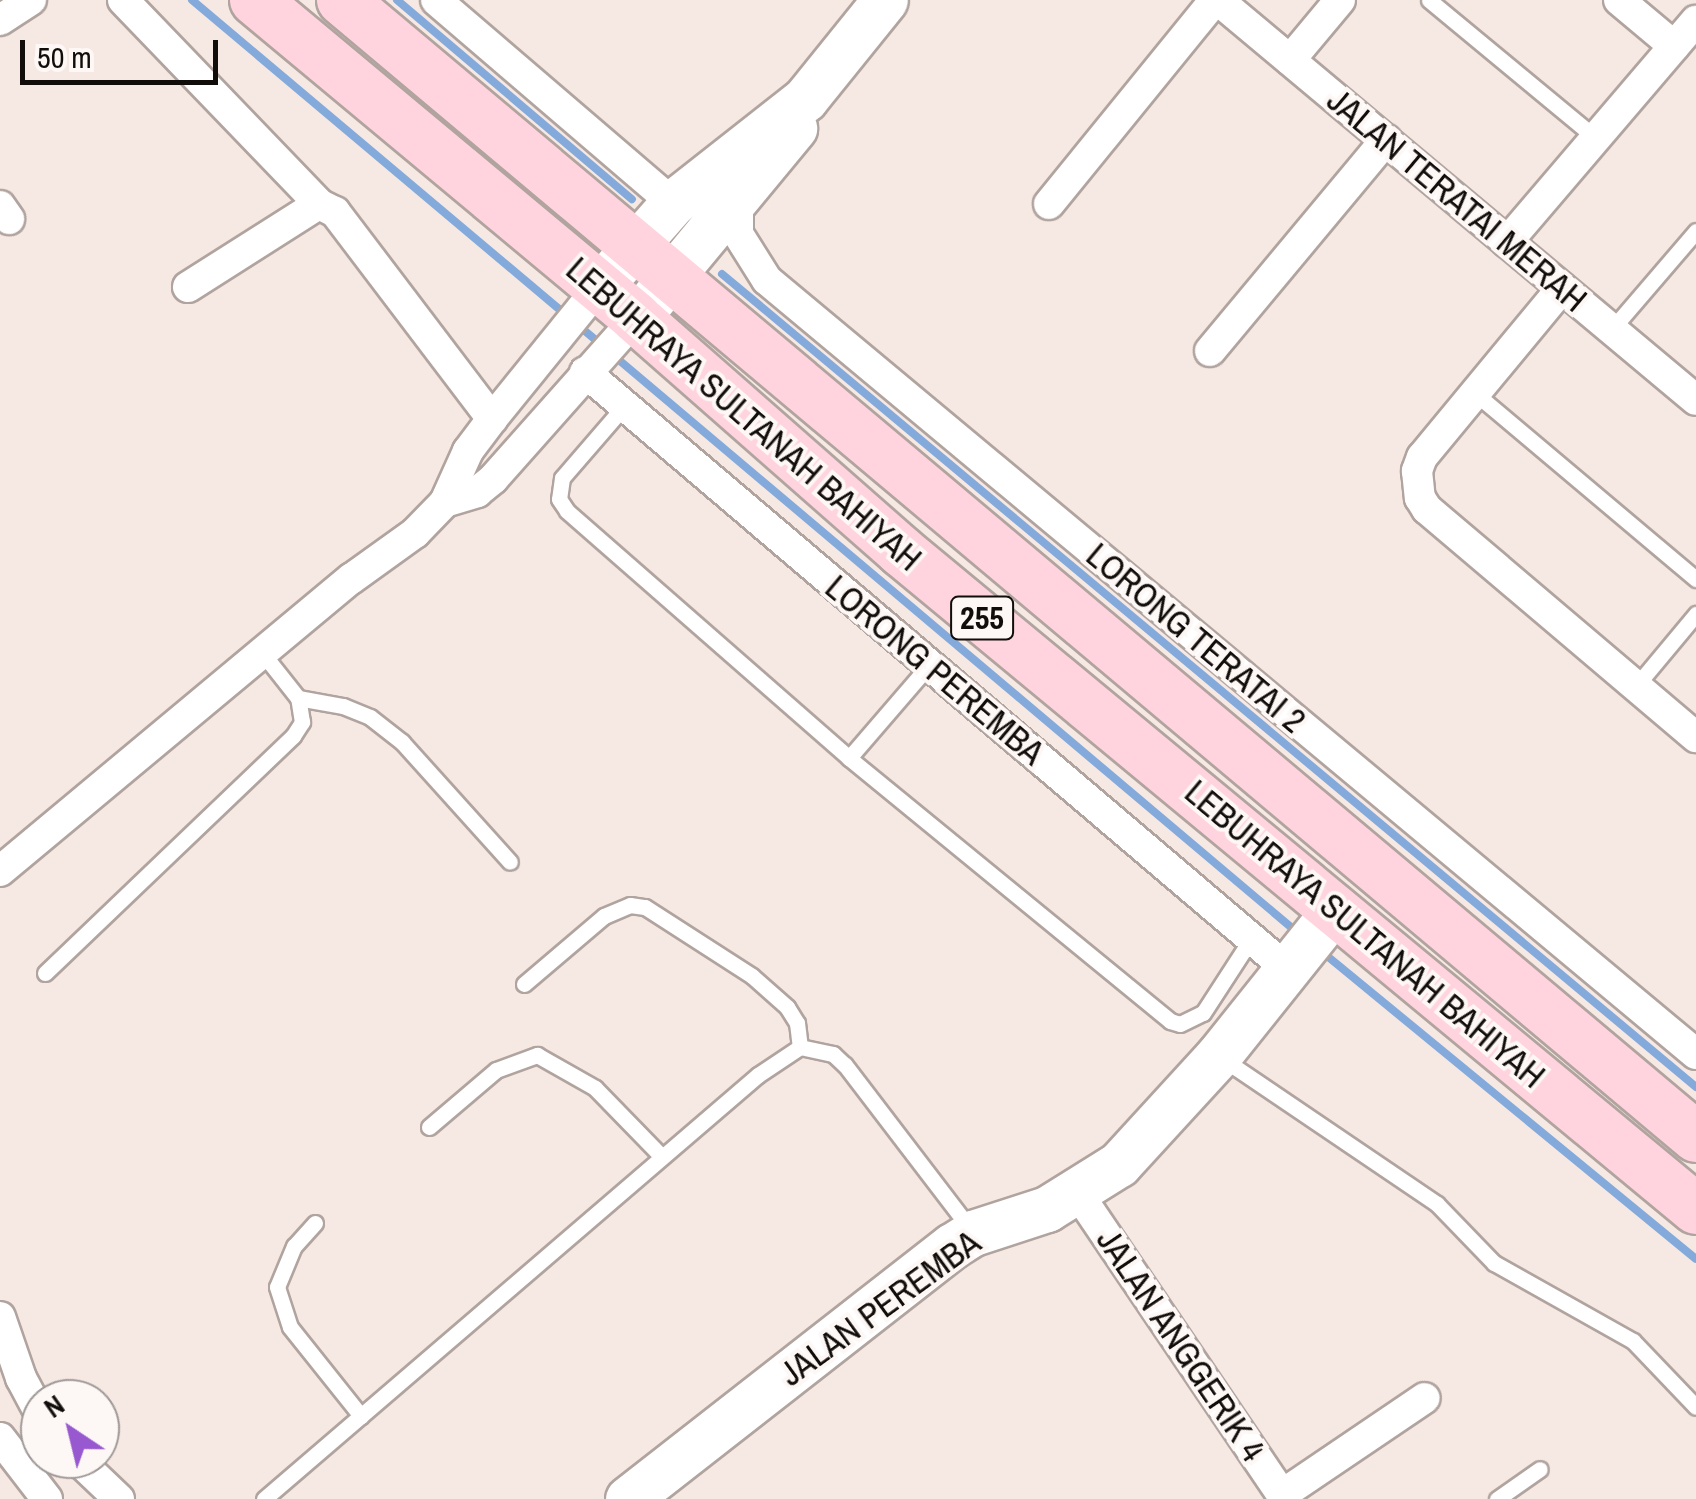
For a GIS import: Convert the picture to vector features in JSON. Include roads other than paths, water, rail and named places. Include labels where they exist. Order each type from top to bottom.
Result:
[{"type":"main road","name":"LEBUHRAYA SULTANAH BAHIYAH","points":[[255,0],[589,298],[900,551],[1309,940],[1696,1209]]},
{"type":"main road","name":"LEBUHRAYA SULTANAH BAHIYAH","points":[[342,0],[1696,1137]]},
{"type":"street","points":[[0,20],[31,0]]},
{"type":"street","points":[[123,0],[320,204],[335,212],[492,419]]},
{"type":"street","points":[[436,0],[673,202]]},
{"type":"street","points":[[445,502],[478,492],[494,478],[626,327],[673,202],[806,99],[885,0]]},
{"type":"street","points":[[1049,204],[1217,0]]},
{"type":"street","name":"JALAN TERATAI MERAH","points":[[1217,0],[1696,399]]},
{"type":"street","points":[[1290,60],[1340,0]]},
{"type":"street","points":[[1619,0],[1674,46]]},
{"type":"street","points":[[1508,242],[1696,21]]},
{"type":"street","points":[[0,870],[351,579],[416,532],[445,502],[468,451],[589,298],[652,264],[738,198],[792,133],[806,99]]},
{"type":"street","points":[[1210,351],[1386,140]]},
{"type":"street","name":"LORONG TERATAI 2","points":[[738,198],[738,234],[756,268],[1696,1054]]},
{"type":"street","points":[[188,287],[320,204]]},
{"type":"street","points":[[1562,288],[1422,458],[1416,484],[1420,498],[1427,509],[1696,738]]},
{"type":"street","name":"LORONG PEREMBA","points":[[589,368],[625,404],[1251,939],[1309,940]]},
{"type":"street","name":"JALAN PEREMBA","points":[[628,1499],[973,1233],[1047,1209],[1119,1164],[1218,1056],[1309,940]]},
{"type":"street","name":"JALAN ANGGERIK 4","points":[[1077,1192],[1284,1497]]},
{"type":"street","points":[[0,1316],[22,1379]]},
{"type":"street","points":[[1284,1497],[1425,1398]]},
{"type":"street","points":[[0,1438],[47,1499]]},
{"type":"street","points":[[98,1479],[119,1499]]},
{"type":"lane","points":[[1430,0],[1596,138]]},
{"type":"lane","points":[[1612,329],[1696,231]]},
{"type":"lane","points":[[1475,393],[1696,579]]},
{"type":"lane","points":[[625,404],[562,478],[559,499],[567,512],[849,758],[1170,1021],[1180,1024],[1203,1013],[1251,939]]},
{"type":"lane","points":[[1636,686],[1696,614]]},
{"type":"lane","points":[[45,973],[293,736],[302,722],[298,698],[264,655]]},
{"type":"lane","points":[[849,758],[928,665]]},
{"type":"lane","points":[[298,698],[343,706],[370,718],[402,742],[510,862]]},
{"type":"lane","points":[[524,984],[617,908],[645,907],[752,976],[787,1007],[796,1022],[800,1046]]},
{"type":"lane","points":[[264,1499],[758,1075],[800,1046],[833,1054],[845,1065],[973,1233]]},
{"type":"lane","points":[[429,1127],[496,1070],[537,1055],[595,1088],[662,1158]]},
{"type":"lane","points":[[1218,1056],[1436,1204],[1494,1263],[1633,1342],[1696,1407]]},
{"type":"lane","points":[[315,1222],[294,1246],[278,1286],[290,1327],[361,1416]]},
{"type":"lane","points":[[1496,1499],[1540,1469]]},
{"type":"waterway","points":[[192,0],[568,317]]},
{"type":"waterway","points":[[397,0],[632,199]]},
{"type":"waterway","points":[[722,274],[1696,1087]]},
{"type":"waterway","points":[[579,326],[603,346]]},
{"type":"waterway","points":[[613,355],[1298,933]]},
{"type":"waterway","points":[[1321,951],[1696,1259]]}]
